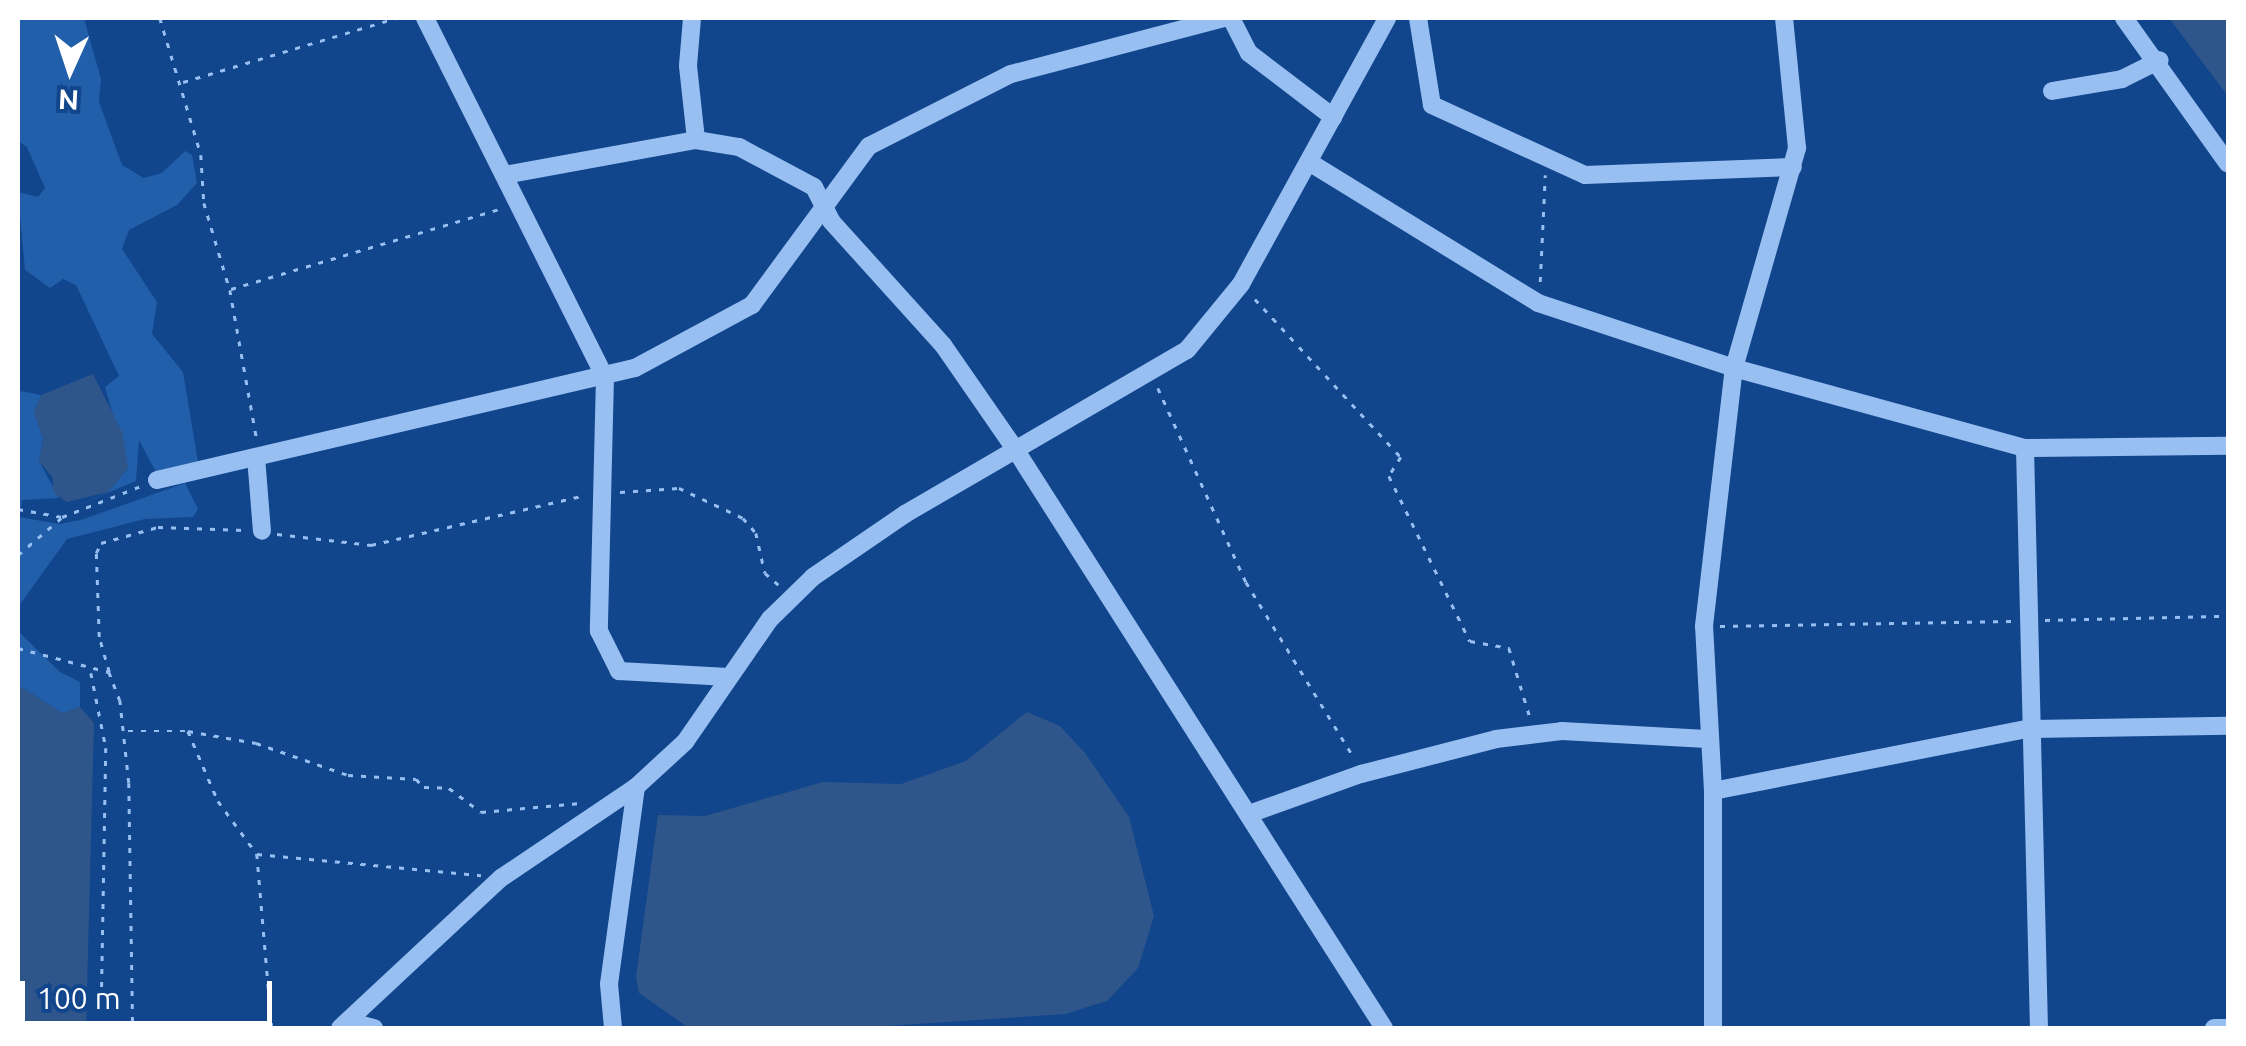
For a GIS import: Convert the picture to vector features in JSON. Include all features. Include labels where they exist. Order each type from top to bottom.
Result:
[{"type":"street","points":[[425,18],[605,376],[604,492],[596,612],[618,671],[728,677]]},
{"type":"street","points":[[692,18],[688,66],[696,140]]},
{"type":"street","points":[[156,480],[605,376],[702,337],[752,306],[822,204],[869,146],[1011,74],[1228,18],[1249,53],[1333,117]]},
{"type":"street","points":[[346,1025],[494,885],[636,786],[685,742],[728,677],[792,595],[861,542],[1152,375],[1187,350],[1241,284],[1388,18]]},
{"type":"street","points":[[1418,18],[1432,106],[1585,175],[1794,166]]},
{"type":"street","points":[[1713,1028],[1713,791],[1707,739],[1704,626],[1734,368],[1794,166],[1799,124],[1784,18]]},
{"type":"street","points":[[2124,18],[2160,60],[2228,164]]},
{"type":"street","points":[[2052,91],[2122,79],[2160,60]]},
{"type":"street","points":[[504,175],[696,140],[779,163],[814,186],[822,204],[943,346],[1017,452],[1384,1028]]},
{"type":"street","points":[[1309,162],[1538,304],[1734,368],[2025,448],[2228,446]]},
{"type":"street","points":[[2025,448],[2027,730],[2040,1028]]},
{"type":"street","points":[[258,457],[262,531]]},
{"type":"street","points":[[1713,791],[2027,730],[2228,726]]},
{"type":"street","points":[[1249,814],[1361,774],[1535,733],[1707,739]]},
{"type":"street","points":[[613,1028],[608,984],[636,786]]},
{"type":"street","points":[[346,1025],[374,1028]]},
{"type":"street","points":[[2214,1028],[2228,1028]]},
{"type":"path","points":[[160,18],[201,155],[204,202],[230,290],[258,457]]},
{"type":"path","points":[[182,82],[396,18]]},
{"type":"path","points":[[1538,304],[1546,156]]},
{"type":"path","points":[[230,290],[518,203]]},
{"type":"path","points":[[1241,284],[1401,457],[1388,476],[1470,641],[1509,648],[1535,733]]},
{"type":"path","points":[[1152,375],[1246,582],[1345,736],[1361,774]]},
{"type":"path","points":[[18,554],[62,517],[156,480]]},
{"type":"path","points":[[134,1028],[126,731],[99,637],[96,553],[102,543],[158,527],[262,531],[371,545],[604,492],[679,488],[743,518],[756,533],[765,574],[792,595]]},
{"type":"path","points":[[18,510],[62,517]]},
{"type":"path","points":[[1704,626],[2228,616]]},
{"type":"path","points":[[18,648],[90,672],[110,672]]},
{"type":"path","points":[[90,672],[106,748],[101,1028]]},
{"type":"path","points":[[126,731],[188,730],[256,743],[348,775],[449,788],[481,812],[582,803],[592,816]]},
{"type":"path","points":[[188,730],[218,801],[257,854],[272,1028]]},
{"type":"path","points":[[257,854],[480,874],[494,885]]},
{"type":"shaded area","points":[[18,18],[84,18],[101,79],[99,102],[122,165],[144,178],[162,173],[185,151],[192,155],[197,183],[177,205],[129,230],[122,249],[157,302],[152,334],[183,372],[198,462],[157,474],[139,440],[136,481],[76,506],[108,492],[128,468],[105,387],[119,376],[76,285],[63,279],[50,288],[25,270],[18,192],[38,197],[45,188],[27,147],[18,141]]},
{"type":"shaded area","points":[[2169,18],[2228,18],[2228,96]]},
{"type":"shaded area","points":[[93,374],[123,434],[128,468],[108,492],[67,502],[53,492],[53,478],[39,461],[43,439],[34,412],[41,395]]},
{"type":"shaded area","points":[[20,391],[41,395],[34,412],[43,439],[39,461],[59,498],[22,500],[19,517],[59,524],[81,520],[185,483],[198,509],[193,517],[145,519],[67,539],[18,607]]},
{"type":"shaded area","points":[[18,631],[60,672],[80,682],[80,707],[62,713],[18,685]]},
{"type":"shaded area","points":[[18,685],[62,713],[80,707],[94,723],[86,1028],[18,1028]]},
{"type":"shaded area","points":[[1027,712],[1060,726],[1085,753],[1129,817],[1154,916],[1138,968],[1107,1001],[1065,1014],[856,1028],[689,1028],[639,993],[636,977],[658,815],[705,816],[823,782],[901,784],[966,761]]}]
